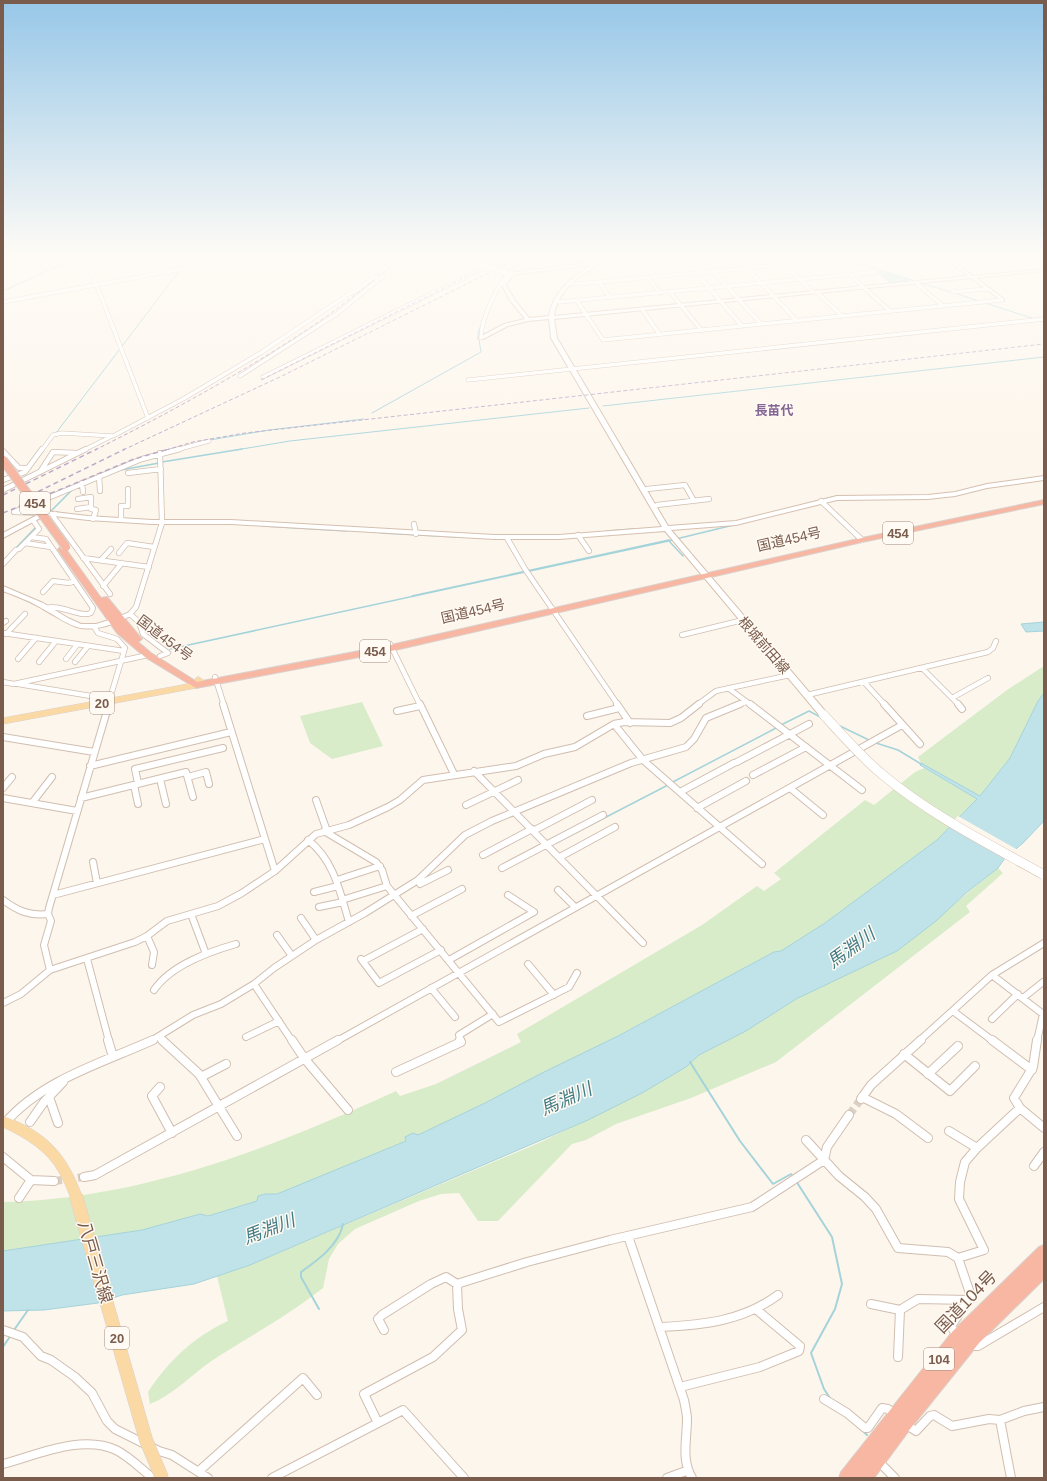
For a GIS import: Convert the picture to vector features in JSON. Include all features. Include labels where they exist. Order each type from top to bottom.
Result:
[{"type":"highway","name":"国道454号","points":[[3,460],[129,640],[148,655],[195,682],[391,646],[1044,498]]},
{"type":"highway","name":"国道454号","points":[[3,468],[64,548]]},
{"type":"highway","name":"国道454号","points":[[861,539],[1044,502]]},
{"type":"highway","name":"国道454号","points":[[115,621],[195,682]]},
{"type":"highway","name":"国道104号","points":[[847,1478],[900,1419],[963,1340],[984,1309],[1044,1252]]},
{"type":"highway","name":"国道104号","points":[[963,1340],[997,1314],[1044,1269]]},
{"type":"highway","name":"国道104号","points":[[864,1478],[878,1461],[900,1419]]},
{"type":"main road","name":"20","points":[[3,721],[195,682]]},
{"type":"main road","name":"20","points":[[3,717],[98,699],[110,699]]},
{"type":"main road","name":"八戸三沢線","points":[[4,1122],[39,1140],[49,1148],[65,1168],[76,1196],[146,1440],[162,1478]]},
{"type":"street","points":[[111,324],[120,351],[148,418]]},
{"type":"street","points":[[3,490],[148,418],[262,352],[305,324]]},
{"type":"street","points":[[240,376],[321,324]]},
{"type":"street","points":[[263,377],[368,324]]},
{"type":"street","points":[[484,324],[481,332],[481,338],[510,324]]},
{"type":"street","points":[[555,324],[560,342],[573,368],[668,528],[706,574]]},
{"type":"street","points":[[593,324],[603,340],[760,324]]},
{"type":"street","points":[[652,324],[660,335]]},
{"type":"street","points":[[697,324],[702,330]]},
{"type":"street","points":[[468,380],[995,324]]},
{"type":"street","points":[[573,368],[647,489],[668,528]]},
{"type":"street","points":[[3,480],[23,474],[53,435],[62,433],[112,436]]},
{"type":"street","points":[[209,441],[160,453],[99,476],[14,512],[45,513],[93,519],[162,523],[231,522],[416,534],[507,538],[578,535],[743,522],[821,501],[853,496],[928,497],[987,486],[1044,478]]},
{"type":"street","points":[[3,451],[19,468],[28,468]]},
{"type":"street","points":[[40,472],[53,452],[79,452]]},
{"type":"street","points":[[3,588],[46,608],[71,624],[83,627],[95,628],[130,614],[136,607],[162,523],[160,453]]},
{"type":"street","points":[[128,473],[161,469]]},
{"type":"street","points":[[99,476],[100,490]]},
{"type":"street","points":[[82,483],[83,492]]},
{"type":"street","points":[[647,489],[685,484],[694,500]]},
{"type":"street","points":[[121,520],[121,506],[128,506],[128,489]]},
{"type":"street","points":[[78,499],[91,498],[91,508]]},
{"type":"street","points":[[657,506],[709,499]]},
{"type":"street","points":[[821,501],[861,539]]},
{"type":"street","points":[[77,509],[91,508],[96,510],[93,519]]},
{"type":"street","points":[[3,536],[45,513]]},
{"type":"street","points":[[55,514],[53,516],[110,594]]},
{"type":"street","points":[[3,564],[39,529],[33,520]]},
{"type":"street","points":[[414,524],[416,534]]},
{"type":"street","points":[[578,535],[590,551]]},
{"type":"street","points":[[31,537],[46,539],[93,608],[91,613],[86,616],[55,606],[46,608]]},
{"type":"street","points":[[507,538],[553,609],[630,722]]},
{"type":"street","points":[[25,543],[51,547]]},
{"type":"street","points":[[119,553],[127,543],[154,547]]},
{"type":"street","points":[[101,560],[111,549]]},
{"type":"street","points":[[83,558],[149,567]]},
{"type":"street","points":[[103,586],[122,563]]},
{"type":"street","name":"根城前田線","points":[[706,574],[790,675],[810,695]]},
{"type":"street","name":"根城前田線","points":[[706,574],[826,713]]},
{"type":"street","points":[[43,592],[53,581],[69,583],[75,581]]},
{"type":"street","points":[[5,634],[25,614]]},
{"type":"street","points":[[130,614],[139,622],[143,634],[168,653],[160,656]]},
{"type":"street","points":[[682,636],[743,620]]},
{"type":"street","points":[[50,970],[45,954],[44,937],[51,921],[48,914],[125,646],[118,640],[98,633],[95,628]]},
{"type":"street","points":[[5,634],[124,651]]},
{"type":"street","points":[[18,659],[36,638]]},
{"type":"street","points":[[810,695],[988,652],[993,648],[996,641]]},
{"type":"street","points":[[39,662],[56,642]]},
{"type":"street","points":[[66,659],[77,645]]},
{"type":"street","points":[[75,662],[88,646]]},
{"type":"street","points":[[391,646],[454,774]]},
{"type":"street","points":[[14,684],[148,655]]},
{"type":"street","points":[[922,668],[962,709]]},
{"type":"street","points":[[3,1003],[21,994],[50,970],[87,959],[147,936],[167,922],[218,906],[242,893],[275,871],[308,840],[326,831],[349,824],[388,807],[400,800],[423,780],[454,774],[516,766],[544,754],[570,748],[590,740],[614,724],[630,722],[664,723],[675,721],[711,694],[728,688],[748,686],[790,675]]},
{"type":"street","points":[[952,698],[988,678]]},
{"type":"street","points":[[216,679],[231,732],[275,871]]},
{"type":"street","points":[[3,682],[97,697],[98,699]]},
{"type":"street","points":[[864,682],[920,744]]},
{"type":"street","points":[[728,688],[806,747],[828,766],[862,790]]},
{"type":"street","points":[[4,1122],[34,1095],[113,1057],[160,1037],[193,1015],[220,1004],[254,984],[316,940],[349,922],[418,880],[465,835],[515,812],[631,763],[686,747],[694,739],[706,718],[746,702]]},
{"type":"street","points":[[396,711],[420,706]]},
{"type":"street","points":[[587,716],[620,708]]},
{"type":"street","points":[[826,713],[865,752],[908,788],[941,810],[1044,869]]},
{"type":"street","points":[[826,713],[859,754],[882,775],[906,793],[938,814],[1044,875]]},
{"type":"street","points":[[614,724],[643,760],[762,864]]},
{"type":"street","points":[[680,792],[809,724]]},
{"type":"street","points":[[84,1177],[95,1175],[172,1133],[902,725]]},
{"type":"street","points":[[90,766],[231,732]]},
{"type":"street","points":[[3,737],[94,752]]},
{"type":"street","points":[[753,774],[806,747]]},
{"type":"street","points":[[138,804],[135,769],[223,748]]},
{"type":"street","points":[[474,771],[643,943]]},
{"type":"street","points":[[81,798],[186,772],[193,797]]},
{"type":"street","points":[[188,776],[206,772],[209,784]]},
{"type":"street","points":[[3,788],[12,776]]},
{"type":"street","points":[[32,804],[52,777]]},
{"type":"street","points":[[160,778],[166,804]]},
{"type":"street","points":[[466,805],[518,780]]},
{"type":"street","points":[[698,808],[746,781]]},
{"type":"street","points":[[790,788],[823,815]]},
{"type":"street","points":[[3,798],[77,811]]},
{"type":"street","points":[[316,800],[326,831],[340,843],[368,857],[380,866],[387,886],[499,1022],[504,1021],[569,987],[577,974]]},
{"type":"street","points":[[483,854],[592,800]]},
{"type":"street","points":[[502,868],[603,815]]},
{"type":"street","points":[[560,857],[615,827]]},
{"type":"street","points":[[53,895],[265,839]]},
{"type":"street","points":[[308,840],[324,854],[338,883],[349,922]]},
{"type":"street","points":[[93,862],[97,883]]},
{"type":"street","points":[[314,892],[380,866]]},
{"type":"street","points":[[418,880],[420,884],[448,870]]},
{"type":"street","points":[[319,908],[387,886]]},
{"type":"street","points":[[411,916],[462,889]]},
{"type":"street","points":[[558,890],[575,907]]},
{"type":"street","points":[[449,960],[534,912],[508,895]]},
{"type":"street","points":[[3,900],[23,914],[37,916],[48,914]]},
{"type":"street","points":[[191,914],[206,954]]},
{"type":"street","points":[[301,918],[316,940]]},
{"type":"street","points":[[423,929],[362,960],[379,983],[441,950]]},
{"type":"street","points":[[278,935],[292,956]]},
{"type":"street","points":[[147,936],[154,952],[152,965]]},
{"type":"street","points":[[928,1138],[896,1114],[862,1098],[871,1084],[992,975],[1044,943]]},
{"type":"street","points":[[154,990],[162,977],[206,954],[236,944]]},
{"type":"street","points":[[87,959],[113,1057]]},
{"type":"street","points":[[528,964],[554,995]]},
{"type":"street","points":[[992,975],[1043,1014],[1036,1061],[1014,1098],[1020,1108],[1044,1128]]},
{"type":"street","points":[[992,1018],[1020,996],[1043,982]]},
{"type":"street","points":[[254,984],[304,1058],[348,1110]]},
{"type":"street","points":[[431,988],[455,1017]]},
{"type":"street","points":[[953,1010],[1032,1070]]},
{"type":"street","points":[[396,1072],[461,1042],[458,1035],[493,1014]]},
{"type":"street","points":[[246,1037],[279,1021]]},
{"type":"street","points":[[160,1037],[166,1046],[201,1077],[237,1136]]},
{"type":"street","points":[[928,1074],[958,1046]]},
{"type":"street","points":[[904,1054],[950,1091],[975,1066]]},
{"type":"street","points":[[201,1077],[226,1064]]},
{"type":"street","points":[[30,1122],[49,1097],[66,1079]]},
{"type":"street","points":[[160,1087],[152,1096],[172,1133]]},
{"type":"street","points":[[49,1097],[58,1123]]},
{"type":"street","points":[[958,1258],[984,1250],[959,1199],[960,1182],[965,1162],[977,1148],[1020,1108]]},
{"type":"street","points":[[384,1330],[378,1319],[382,1315],[446,1277],[457,1284],[527,1262],[628,1236],[752,1207],[824,1160],[827,1147],[849,1115]]},
{"type":"street","points":[[949,1131],[977,1148]]},
{"type":"street","points":[[806,1140],[839,1176],[876,1209],[898,1248],[948,1252],[954,1254],[958,1258],[971,1296],[970,1300],[951,1326],[963,1340],[978,1346],[1044,1307]]},
{"type":"street","points":[[1034,1166],[1044,1152]]},
{"type":"street","points":[[3,1157],[31,1180],[54,1181]]},
{"type":"street","points":[[19,1198],[31,1180]]},
{"type":"street","points":[[628,1236],[680,1387],[687,1418],[685,1452],[689,1474],[667,1478]]},
{"type":"street","points":[[378,1423],[364,1394],[433,1357],[462,1330],[458,1309],[457,1284]]},
{"type":"street","points":[[660,1327],[717,1321],[757,1310],[778,1294]]},
{"type":"street","points":[[871,1304],[900,1310],[918,1299],[970,1300]]},
{"type":"street","points":[[680,1387],[760,1367],[799,1351],[800,1346],[757,1310]]},
{"type":"street","points":[[898,1357],[900,1310]]},
{"type":"street","points":[[3,1330],[23,1337],[40,1356],[51,1360],[75,1377],[92,1393],[107,1421],[116,1430],[159,1451],[172,1455],[208,1478]]},
{"type":"street","points":[[199,1471],[303,1378],[317,1395]]},
{"type":"street","points":[[824,1399],[842,1410],[865,1428],[868,1428],[882,1408],[888,1409],[916,1431],[930,1416],[934,1415],[952,1426],[989,1419],[1000,1420],[1024,1411],[1044,1407]]},
{"type":"street","points":[[272,1478],[403,1410],[464,1478]]},
{"type":"street","points":[[1000,1420],[1011,1478]]},
{"type":"street","points":[[3,1464],[76,1445],[105,1446],[116,1451],[153,1478]]},
{"type":"street","points":[[878,1461],[896,1478]]},
{"type":"green space","points":[[1044,666],[1044,693],[1038,701],[1010,758],[980,796],[921,763],[918,757],[1007,690]]},
{"type":"green space","points":[[362,702],[383,746],[332,759],[310,743],[300,716]]},
{"type":"green space","points":[[924,768],[977,799],[937,840],[825,923],[781,951],[774,952],[553,1069],[418,1135],[412,1133],[406,1141],[277,1194],[265,1194],[258,1196],[257,1201],[208,1216],[199,1214],[142,1230],[3,1251],[3,1202],[54,1199],[105,1191],[155,1181],[205,1167],[302,1132],[396,1091],[400,1096],[436,1084],[521,1042],[517,1034],[702,925],[757,886],[764,891],[781,879],[774,873],[865,800],[874,805],[915,772]]},
{"type":"green space","points":[[998,868],[1003,873],[966,906],[970,912],[776,1062],[691,1098],[616,1124],[586,1140],[572,1144],[498,1221],[478,1221],[459,1193],[441,1194],[419,1201],[355,1229],[338,1244],[329,1259],[323,1288],[282,1317],[210,1362],[166,1396],[150,1404],[148,1392],[156,1380],[183,1350],[204,1334],[228,1321],[217,1276],[250,1265],[541,1142],[642,1093],[686,1067],[699,1055],[746,1031],[796,999],[897,951]]},
{"type":"water","points":[[1044,622],[1044,631],[1026,632],[1021,624]]},
{"type":"water","name":"馬淵川","points":[[1044,693],[1044,820],[1023,843],[1005,858],[998,868],[966,893],[936,921],[897,951],[796,999],[746,1031],[699,1055],[686,1067],[642,1093],[588,1120],[250,1265],[194,1284],[122,1295],[98,1303],[44,1310],[3,1311],[3,1251],[142,1230],[200,1214],[208,1216],[257,1201],[258,1196],[265,1194],[277,1194],[406,1141],[405,1137],[413,1133],[418,1135],[485,1103],[618,1036],[774,952],[781,951],[825,923],[937,840],[977,799],[920,765],[921,763],[980,796],[1010,758],[1038,701]]},
{"type":"pier","points":[[958,816],[1018,850],[1008,858],[950,824]]},
{"type":"waterway","points":[[56,433],[139,324]]},
{"type":"waterway","points":[[372,413],[481,352],[478,333],[481,325]]},
{"type":"waterway","points":[[603,406],[1044,357]]},
{"type":"waterway","points":[[242,449],[290,441],[589,408]]},
{"type":"waterway","points":[[210,440],[269,430],[364,419]]},
{"type":"waterway","points":[[173,449],[193,444]]},
{"type":"waterway","points":[[160,452],[173,449]]},
{"type":"waterway","points":[[169,450],[173,449]]},
{"type":"waterway","points":[[162,462],[242,449]]},
{"type":"waterway","points":[[236,450],[242,449]]},
{"type":"waterway","points":[[121,470],[159,463]]},
{"type":"waterway","points":[[50,512],[71,491]]},
{"type":"waterway","points":[[805,504],[837,496],[882,496]]},
{"type":"waterway","points":[[56,512],[76,515]]},
{"type":"waterway","points":[[676,539],[750,521]]},
{"type":"waterway","points":[[263,526],[347,531]]},
{"type":"waterway","points":[[15,549],[35,528]]},
{"type":"waterway","points":[[607,531],[633,529]]},
{"type":"waterway","points":[[381,533],[457,537]]},
{"type":"waterway","points":[[509,539],[541,539]]},
{"type":"waterway","points":[[412,596],[669,540]]},
{"type":"waterway","points":[[170,649],[673,540]]},
{"type":"waterway","points":[[669,541],[683,556]]},
{"type":"waterway","points":[[781,725],[809,711],[822,718]]},
{"type":"waterway","points":[[840,726],[871,741]]},
{"type":"waterway","points":[[671,783],[778,727]]},
{"type":"waterway","points":[[876,743],[898,750],[921,764]]},
{"type":"waterway","points":[[556,843],[668,785]]},
{"type":"waterway","points":[[690,1062],[740,1141],[773,1184],[791,1174],[793,1177]]},
{"type":"waterway","points":[[796,1181],[832,1237],[842,1284],[835,1309],[811,1353],[824,1389],[830,1398]]},
{"type":"waterway","points":[[319,1309],[301,1277],[301,1272],[327,1251],[337,1239],[343,1224]]},
{"type":"waterway","points":[[14,1330],[28,1310]]},
{"type":"waterway","points":[[3,1347],[11,1335]]},
{"type":"waterway","points":[[862,1430],[867,1435]]},
{"type":"tunnel","points":[[849,1115],[861,1099]]},
{"type":"tunnel","points":[[54,1181],[84,1177]]},
{"type":"railway","points":[[96,449],[205,392],[315,324]]},
{"type":"railway","points":[[261,380],[372,324]]},
{"type":"railway","points":[[123,450],[282,376],[386,324]]},
{"type":"railway","points":[[166,450],[193,442],[245,433],[1044,344]]},
{"type":"railway","points":[[3,495],[96,449]]},
{"type":"railway","points":[[23,499],[125,449]]},
{"type":"railway","points":[[3,513],[134,459],[169,449]]},
{"type":"district","name":"長苗代","points":[[774,410]]}]
